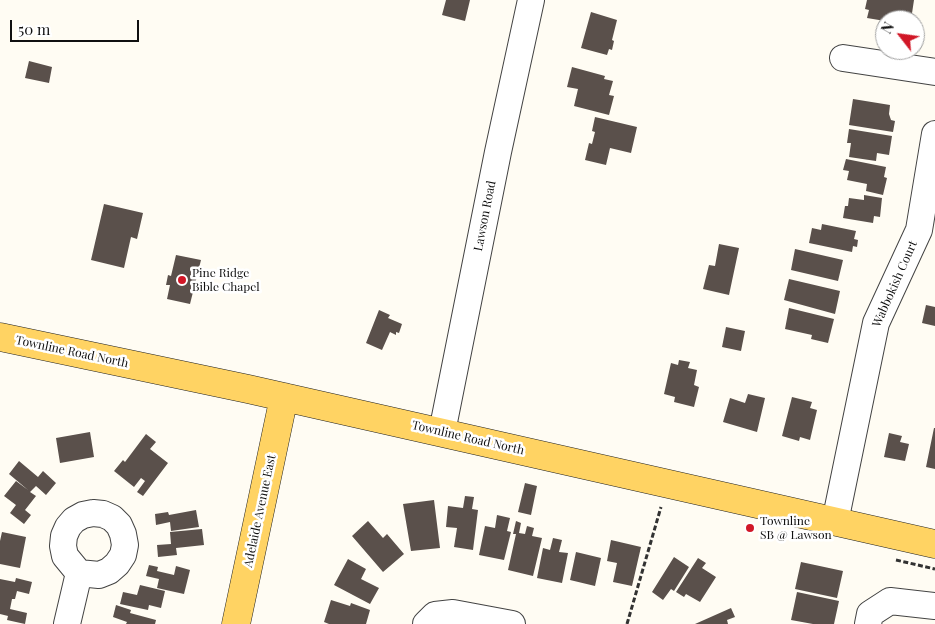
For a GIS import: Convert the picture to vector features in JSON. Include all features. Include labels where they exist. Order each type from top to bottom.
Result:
[{"type":"main road","name":"Townline Road North","points":[[0,337],[284,397],[935,544]]},
{"type":"main road","name":"Adelaide Avenue East","points":[[236,624],[284,397]]},
{"type":"street","name":"Lawson Road","points":[[442,432],[530,0]]},
{"type":"street","points":[[843,58],[935,72]]},
{"type":"street","name":"Wabbokish Court","points":[[835,522],[876,323],[919,230],[935,134]]},
{"type":"street","points":[[67,624],[79,573]]},
{"type":"street","points":[[868,624],[870,614],[890,601],[935,606]]},
{"type":"street","points":[[426,624],[435,615],[453,613],[512,624]]},
{"type":"path","points":[[628,624],[661,507]]},
{"type":"building","points":[[446,0],[470,0],[465,21],[442,15]]},
{"type":"building","points":[[867,0],[914,0],[912,10],[875,10],[875,19],[867,18],[869,10],[865,9]]},
{"type":"building","points":[[591,12],[617,20],[612,40],[614,41],[612,50],[609,49],[607,55],[581,48]]},
{"type":"building","points":[[29,61],[52,67],[49,83],[25,78]]},
{"type":"building","points":[[572,67],[605,76],[604,79],[613,81],[609,95],[614,96],[609,115],[574,106],[578,89],[567,87]]},
{"type":"building","points":[[853,99],[890,105],[889,114],[891,120],[895,121],[893,132],[849,125]]},
{"type":"building","points":[[595,117],[637,127],[631,153],[610,148],[606,165],[585,160],[589,143],[592,144],[595,132],[592,131]]},
{"type":"building","points":[[849,129],[892,136],[889,155],[877,153],[876,161],[849,157],[851,143],[847,143]]},
{"type":"building","points":[[846,159],[886,167],[884,177],[887,178],[883,195],[866,191],[867,184],[847,180],[849,171],[843,170]]},
{"type":"building","points":[[864,195],[882,198],[880,217],[874,216],[873,223],[843,218],[845,206],[848,206],[849,198],[864,200]]},
{"type":"building","points":[[104,204],[143,213],[137,239],[131,237],[124,268],[91,260]]},
{"type":"building","points":[[822,224],[856,231],[854,239],[858,240],[857,247],[853,246],[852,252],[809,243],[812,228],[821,230]]},
{"type":"building","points":[[719,244],[739,248],[729,295],[703,289],[709,265],[715,266]]},
{"type":"building","points":[[795,249],[843,260],[838,281],[791,270]]},
{"type":"building","name":"Pine Ridge Bible Chapel","points":[[176,255],[201,260],[190,304],[167,299],[170,285],[166,285],[168,275],[171,276]]},
{"type":"building","points":[[789,279],[840,291],[835,314],[784,300]]},
{"type":"building","points":[[926,305],[935,307],[935,326],[922,323]]},
{"type":"building","points":[[789,308],[834,319],[828,343],[811,339],[812,335],[785,329]]},
{"type":"building","points":[[379,310],[390,315],[388,318],[402,324],[399,333],[396,332],[396,335],[390,332],[382,350],[366,343]]},
{"type":"building","points":[[726,327],[745,331],[741,351],[722,347]]},
{"type":"building","points":[[679,360],[690,362],[688,368],[697,370],[694,385],[699,387],[694,407],[674,402],[675,397],[664,394],[671,363],[678,365]]},
{"type":"building","points":[[748,394],[765,398],[757,432],[723,422],[730,398],[745,403]]},
{"type":"building","points":[[792,397],[812,402],[810,408],[817,410],[810,440],[800,437],[799,441],[782,436]]},
{"type":"building","points":[[935,428],[935,469],[926,467]]},
{"type":"building","points":[[90,432],[94,457],[60,463],[56,438]]},
{"type":"building","points":[[889,433],[902,436],[900,442],[909,444],[905,461],[884,457]]},
{"type":"building","points":[[146,434],[156,442],[150,449],[168,463],[143,496],[137,492],[145,481],[141,478],[134,487],[114,471],[123,460],[125,462]]},
{"type":"building","points":[[19,461],[38,477],[43,471],[56,483],[46,495],[36,486],[30,492],[36,496],[25,510],[31,515],[24,524],[10,513],[16,505],[4,496],[16,481],[28,490],[9,474]]},
{"type":"building","points":[[525,483],[537,486],[531,515],[518,512]]},
{"type":"building","points":[[465,496],[474,497],[472,509],[478,510],[473,550],[454,547],[457,528],[446,527],[448,506],[463,508]]},
{"type":"building","points":[[434,500],[440,548],[411,551],[403,504]]},
{"type":"building","points":[[196,510],[199,527],[171,531],[170,522],[156,525],[155,514],[168,512],[169,515]]},
{"type":"building","points":[[497,515],[510,518],[507,531],[511,532],[504,560],[479,555],[485,526],[495,528]]},
{"type":"building","points":[[368,521],[383,538],[387,534],[404,554],[383,572],[352,536]]},
{"type":"building","points":[[516,521],[521,523],[519,533],[525,534],[527,526],[534,528],[532,536],[542,538],[533,576],[508,570],[516,534],[513,534]]},
{"type":"building","points":[[202,529],[204,545],[176,548],[177,555],[158,557],[157,545],[171,544],[170,532]]},
{"type":"building","points":[[2,532],[26,537],[20,568],[0,564]]},
{"type":"building","points":[[553,538],[562,540],[559,552],[568,553],[562,583],[537,578],[543,548],[550,550]]},
{"type":"building","points":[[611,540],[641,547],[632,586],[613,582],[617,563],[607,561]]},
{"type":"building","points":[[576,552],[601,558],[595,586],[570,580]]},
{"type":"building","points":[[674,557],[689,567],[674,591],[671,589],[663,600],[652,592]]},
{"type":"building","points":[[698,558],[706,563],[702,568],[716,577],[700,602],[686,594],[684,597],[676,592]]},
{"type":"building","points":[[348,559],[366,569],[361,579],[379,588],[370,604],[334,585]]},
{"type":"building","points":[[801,562],[843,571],[837,598],[795,589]]},
{"type":"building","points":[[149,565],[158,567],[157,571],[174,575],[176,566],[190,570],[184,594],[157,588],[159,579],[146,576]]},
{"type":"building","points":[[16,578],[32,582],[29,594],[17,591],[15,599],[12,599],[10,609],[27,613],[25,624],[7,620],[8,616],[0,614],[0,579],[15,582]]},
{"type":"building","points":[[140,585],[165,591],[161,608],[149,605],[148,610],[120,604],[123,592],[137,595]]},
{"type":"building","points":[[797,592],[839,601],[834,624],[813,624],[791,620]]},
{"type":"building","points":[[331,600],[350,606],[351,603],[370,610],[366,624],[329,624],[324,622]]},
{"type":"building","points":[[116,605],[131,610],[130,613],[156,620],[155,624],[126,624],[127,622],[113,617]]},
{"type":"building","points":[[731,608],[735,617],[727,620],[728,624],[695,624]]},
{"type":"place","name":"Pine Ridge Bible Chapel","points":[[182,280]]},
{"type":"place","name":"Townline SB @ Lawson","points":[[750,528]]}]
